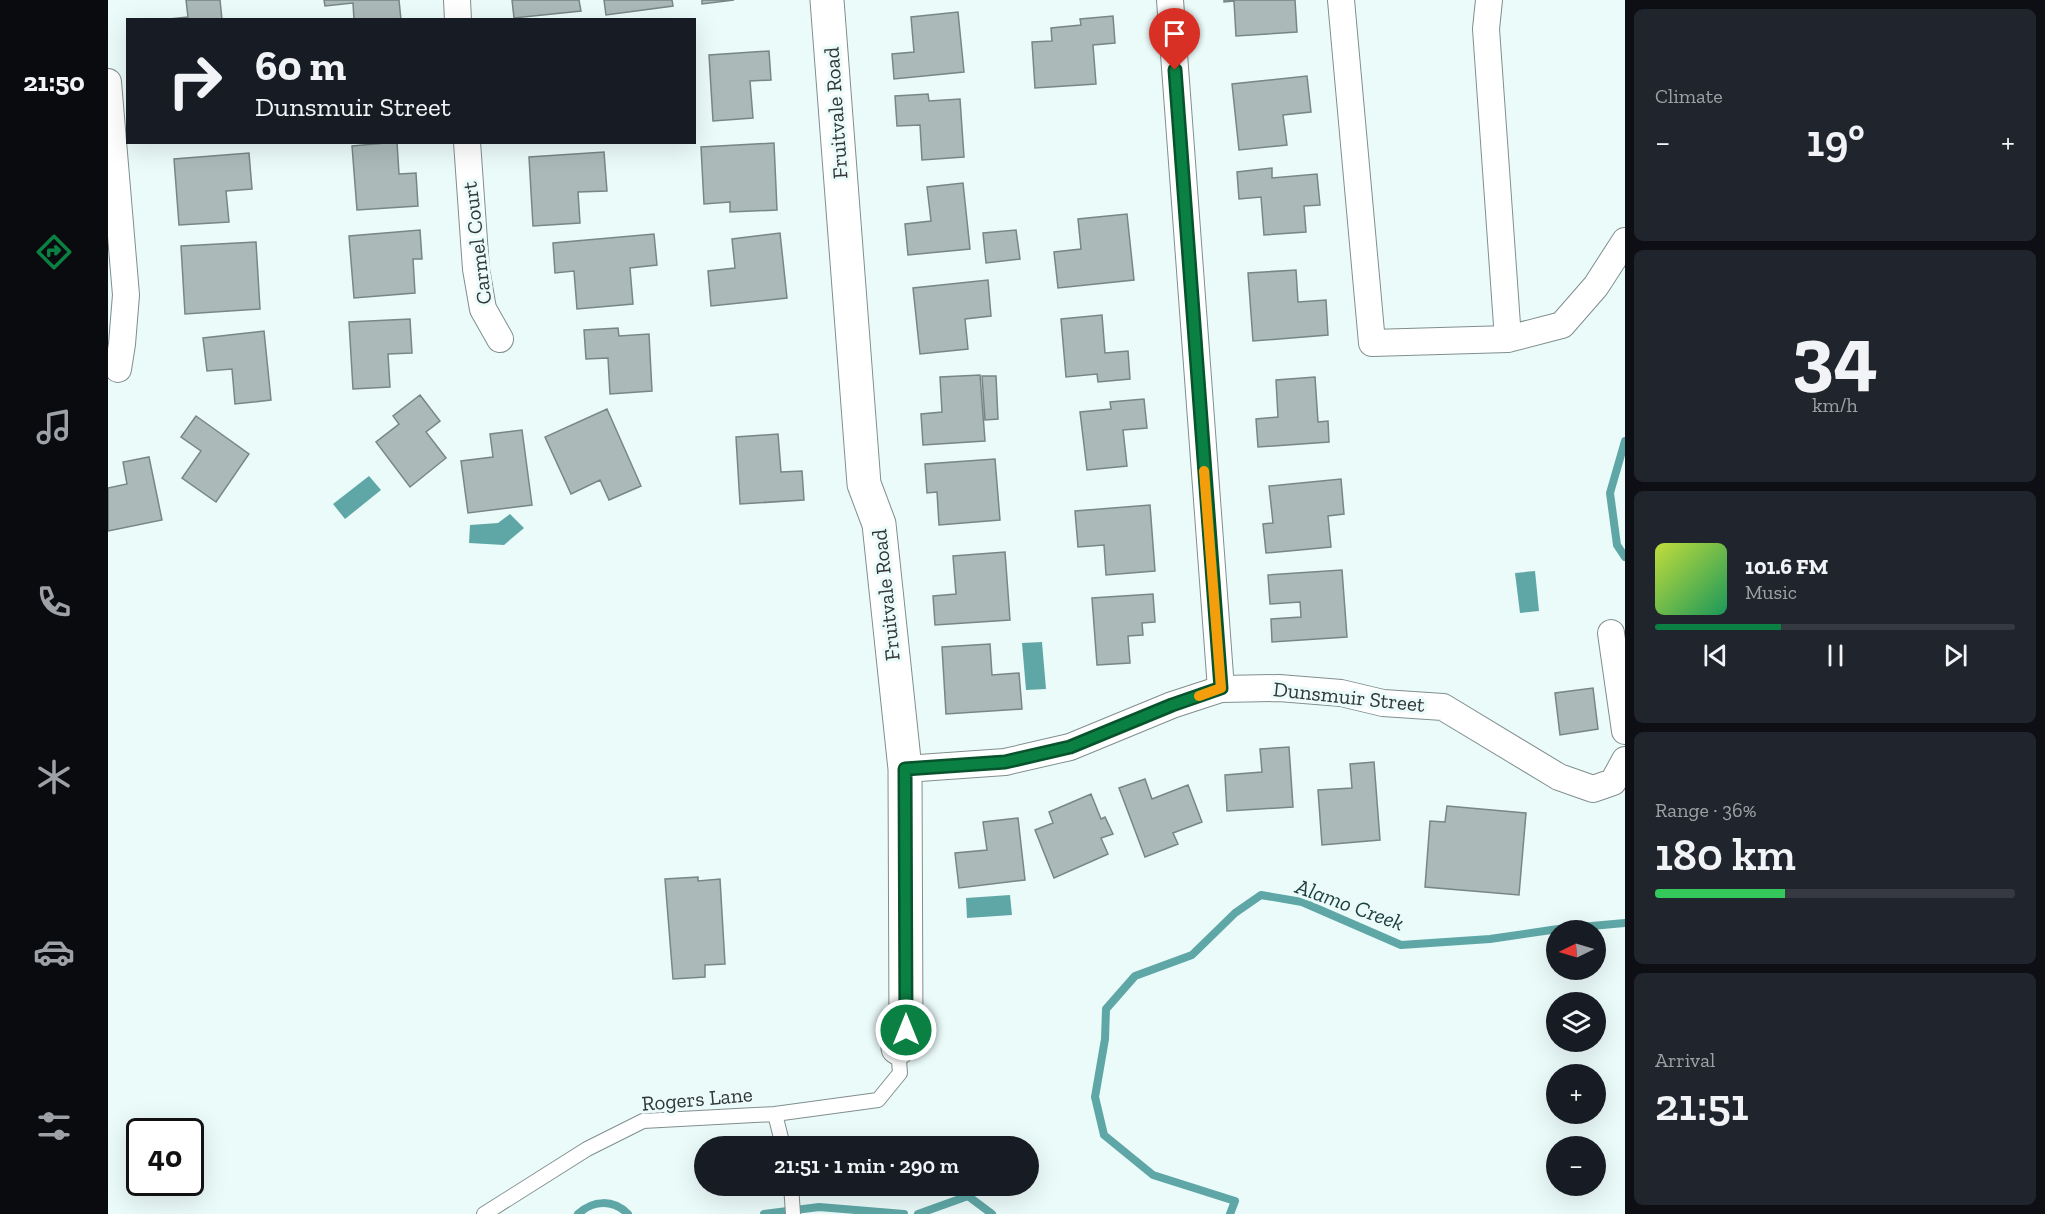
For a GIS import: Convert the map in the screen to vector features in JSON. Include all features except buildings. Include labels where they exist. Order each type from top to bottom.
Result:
[{"type":"street","points":[[457,0],[458,18]]},
{"type":"street","name":"Fruitvale Road","points":[[827,0],[864,484],[879,524],[905,769],[906,1030],[898,1048]]},
{"type":"street","points":[[1170,0],[1221,688]]},
{"type":"street","points":[[1341,0],[1372,344],[1508,339],[1562,325],[1596,286],[1625,242]]},
{"type":"street","points":[[1489,0],[1486,29],[1508,339]]},
{"type":"street","points":[[108,82],[126,295],[118,369]]},
{"type":"street","name":"Carmel Court","points":[[467,144],[476,269],[483,309],[500,339]]},
{"type":"street","points":[[1611,633],[1625,731]]},
{"type":"street","name":"Dunsmuir Street","points":[[905,769],[1005,762],[1070,747],[1172,705],[1221,688],[1279,688],[1341,693],[1383,703],[1443,707],[1559,777],[1593,789],[1613,782],[1625,760]]},
{"type":"lane","name":"Rogers Lane","points":[[484,1214],[587,1149],[643,1121],[775,1114],[878,1100],[900,1073],[898,1048]]},
{"type":"lane","points":[[775,1114],[780,1136]]},
{"type":"lane","points":[[792,1196],[793,1214]]},
{"type":"water","points":[[369,476],[381,490],[345,519],[333,504]]},
{"type":"water","points":[[510,514],[524,528],[504,545],[469,543],[470,525],[498,523]]},
{"type":"water","points":[[1535,571],[1539,611],[1520,613],[1515,573]]},
{"type":"water","points":[[1042,642],[1046,689],[1026,690],[1022,643]]},
{"type":"water","points":[[1010,895],[1012,915],[967,918],[966,898]]},
{"type":"waterway","name":"Alamo Creek","points":[[1625,441],[1610,493],[1617,545],[1625,557]]},
{"type":"waterway","name":"Alamo Creek","points":[[1230,1214],[1235,1201],[1153,1175],[1104,1135],[1095,1097],[1105,1039],[1106,1009],[1135,976],[1192,955],[1235,913],[1261,895],[1302,902],[1401,945],[1490,939],[1558,929],[1625,923]]},
{"type":"waterway","name":"Alamo Creek","points":[[918,1214],[968,1196],[992,1214]]},
{"type":"waterway","name":"Alamo Creek","points":[[578,1214],[590,1206],[603,1203],[616,1206],[628,1214]]},
{"type":"waterway","name":"Alamo Creek","points":[[764,1214],[819,1207],[904,1214]]},
{"type":"slow traffic","points":[[1199,696],[1221,688],[1204,471]]},
{"type":"route","points":[[906,1030],[905,769],[1005,762],[1070,747],[1172,705],[1221,688],[1175,70]]}]
